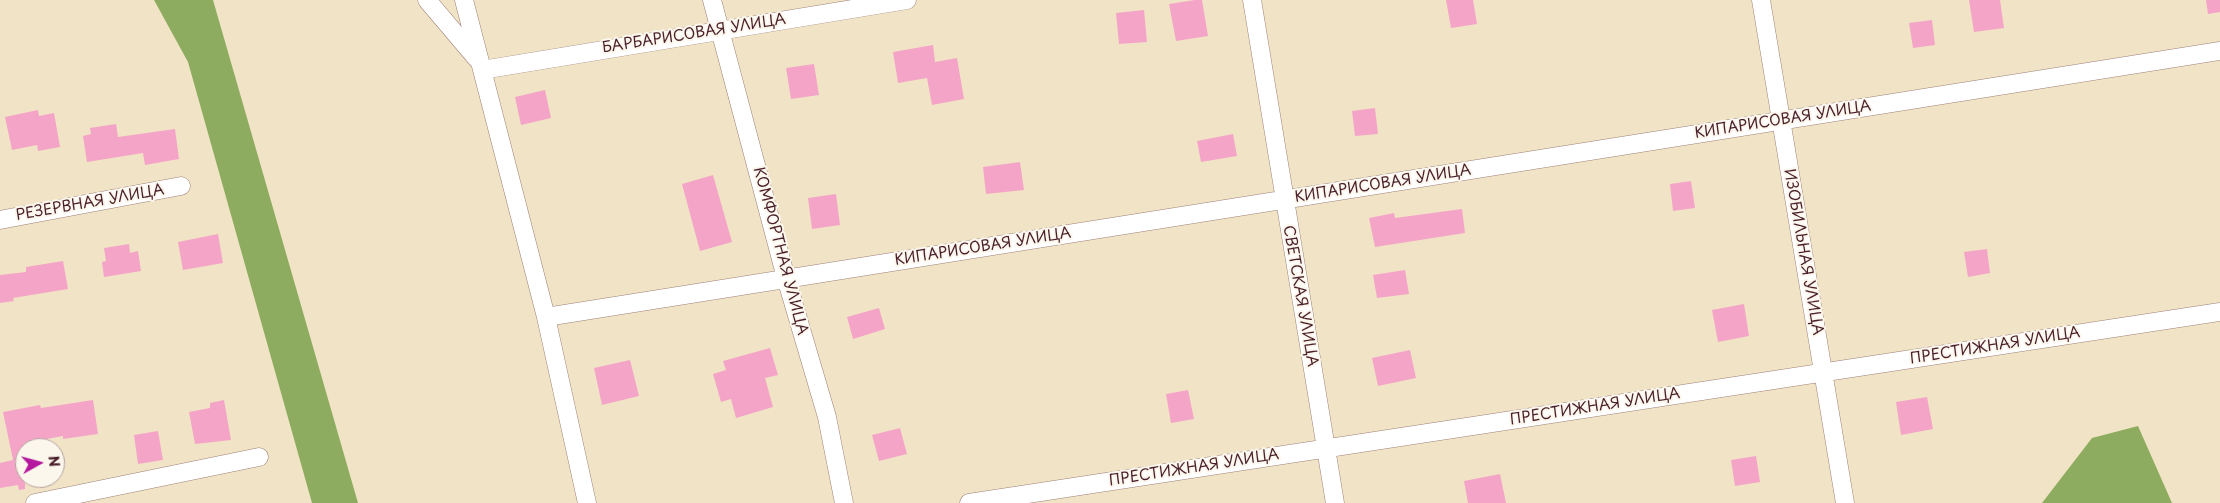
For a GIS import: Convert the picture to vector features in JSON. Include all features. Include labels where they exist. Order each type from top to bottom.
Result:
[{"type":"street","points":[[427,0],[481,66]]},
{"type":"street","points":[[464,0],[546,316],[587,503]]},
{"type":"street","name":"КОМФОРТНАЯ УЛИЦА","points":[[712,0],[786,278],[827,417],[844,503]]},
{"type":"street","name":"БАРБАРИСОВАЯ УЛИЦА","points":[[481,66],[907,0]]},
{"type":"street","name":"СВЕТСКАЯ УЛИЦА","points":[[1252,0],[1283,200],[1334,503]]},
{"type":"street","name":"ИЗОБИЛЬНАЯ УЛИЦА","points":[[1761,0],[1845,503]]},
{"type":"street","name":"КИПАРИСОВАЯ УЛИЦА","points":[[546,316],[2220,51]]},
{"type":"street","name":"РЕЗЕРВНАЯ УЛИЦА","points":[[0,220],[180,186]]},
{"type":"street","name":"ПРЕСТИЖНАЯ УЛИЦА","points":[[970,503],[2220,312]]},
{"type":"street","points":[[35,503],[258,457]]},
{"type":"green space","points":[[154,0],[213,0],[358,503],[312,503],[188,62]]},
{"type":"green space","points":[[2138,426],[2172,503],[2042,503],[2092,438]]},
{"type":"building","points":[[1202,0],[1208,36],[1176,41],[1169,4]]},
{"type":"building","points":[[1446,0],[1473,0],[1477,24],[1451,28]]},
{"type":"building","points":[[1969,0],[2000,0],[2004,28],[1974,32]]},
{"type":"building","points":[[2206,0],[2220,0],[2220,12],[2208,14]]},
{"type":"building","points":[[1144,10],[1147,42],[1119,44],[1116,13]]},
{"type":"building","points":[[1932,20],[1935,45],[1913,48],[1909,23]]},
{"type":"building","points":[[933,45],[935,62],[957,58],[964,99],[932,105],[927,78],[898,83],[893,52]]},
{"type":"building","points":[[814,64],[819,95],[791,99],[786,68]]},
{"type":"building","points":[[545,90],[551,118],[521,125],[515,97]]},
{"type":"building","points":[[1375,108],[1378,134],[1355,136],[1352,111]]},
{"type":"building","points":[[38,110],[39,116],[54,113],[60,147],[38,151],[37,145],[12,150],[5,117]]},
{"type":"building","points":[[116,124],[118,137],[175,129],[179,159],[145,165],[143,153],[87,162],[83,136],[91,134],[90,128]]},
{"type":"building","points":[[1233,134],[1237,156],[1201,162],[1197,141]]},
{"type":"building","points":[[1020,162],[1024,190],[986,194],[983,167]]},
{"type":"building","points":[[713,175],[732,242],[700,251],[682,184]]},
{"type":"building","points":[[1691,181],[1695,208],[1673,211],[1670,184]]},
{"type":"building","points":[[836,194],[840,225],[812,229],[808,198]]},
{"type":"building","points":[[1462,209],[1465,233],[1375,247],[1369,218],[1394,213],[1395,218]]},
{"type":"building","points":[[218,234],[223,263],[183,270],[178,242]]},
{"type":"building","points":[[129,244],[130,253],[138,251],[141,271],[104,277],[102,262],[106,261],[104,248]]},
{"type":"building","points":[[1987,249],[1990,273],[1968,277],[1964,252]]},
{"type":"building","points":[[63,261],[68,289],[13,298],[14,301],[0,303],[0,275],[26,272],[26,267]]},
{"type":"building","points":[[1405,270],[1409,294],[1377,298],[1373,275]]},
{"type":"building","points":[[1744,304],[1749,336],[1718,342],[1712,310]]},
{"type":"building","points":[[879,308],[885,329],[853,339],[847,317]]},
{"type":"building","points":[[770,348],[778,375],[765,378],[773,407],[736,418],[731,399],[721,402],[713,374],[726,370],[723,361]]},
{"type":"building","points":[[1410,350],[1416,378],[1378,386],[1372,358]]},
{"type":"building","points":[[630,360],[639,396],[602,405],[594,368]]},
{"type":"building","points":[[1188,390],[1194,419],[1171,423],[1166,394]]},
{"type":"building","points":[[1927,397],[1933,429],[1901,435],[1896,402]]},
{"type":"building","points":[[93,400],[98,434],[65,439],[63,436],[52,438],[15,438],[15,486],[0,488],[0,463],[13,460],[3,412],[40,405],[41,408]]},
{"type":"building","points":[[224,400],[231,440],[195,444],[189,412],[210,408],[210,403]]},
{"type":"building","points":[[900,428],[907,454],[879,461],[872,435]]},
{"type":"building","points":[[158,431],[163,460],[138,464],[134,435]]},
{"type":"building","points":[[1756,456],[1760,482],[1735,486],[1731,460]]},
{"type":"building","points":[[1500,474],[1506,503],[1468,503],[1464,481]]}]
